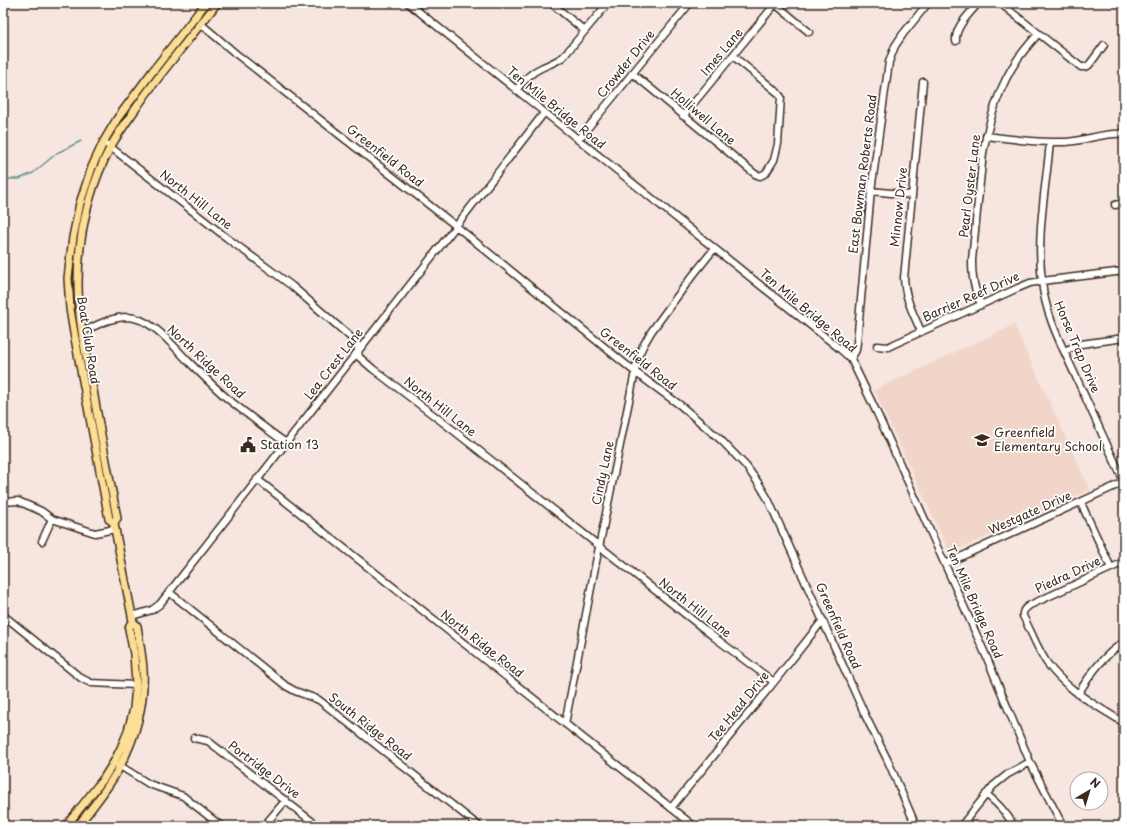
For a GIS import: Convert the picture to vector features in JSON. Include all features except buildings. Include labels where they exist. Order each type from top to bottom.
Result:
[{"type":"main road","name":"Boat Club Road","points":[[115,526],[108,519],[70,309],[68,278],[73,237],[80,203],[92,167],[116,119],[206,3]]},
{"type":"main road","name":"Boat Club Road","points":[[78,826],[112,779],[118,764],[134,708],[136,686],[135,661],[130,629],[132,619],[115,526],[117,518],[82,332],[78,284],[79,252],[83,228],[96,182],[111,147],[122,128],[147,92],[217,3]]},
{"type":"main road","name":"Boat Club Road","points":[[66,826],[104,778],[118,764],[131,744],[137,725],[143,686],[143,670],[138,632],[137,626],[132,619]]},
{"type":"street","name":"Ten Mile Bridge Road","points":[[408,3],[851,359],[877,413],[987,658],[1030,762],[1063,826]]},
{"type":"street","points":[[551,3],[585,31]]},
{"type":"street","points":[[516,90],[532,73],[564,56],[608,3]]},
{"type":"street","name":"Crowder Drive","points":[[578,140],[690,3]]},
{"type":"street","points":[[775,3],[809,32]]},
{"type":"street","name":"Imes Lane","points":[[684,116],[775,3]]},
{"type":"street","name":"East Bowman Roberts Road","points":[[851,359],[856,350],[871,191],[889,62],[895,46],[928,3]]},
{"type":"street","points":[[956,41],[957,32],[978,3]]},
{"type":"street","points":[[1000,3],[1081,66],[1089,65],[1104,45]]},
{"type":"street","name":"Greenfield Road","points":[[201,24],[235,53],[456,226],[635,372],[680,405],[721,440],[746,466],[768,499],[866,716],[888,761],[913,819],[913,826]]},
{"type":"street","name":"Pearl Oyster Lane","points":[[981,305],[973,284],[972,260],[982,153],[996,100],[1017,60],[1038,34]]},
{"type":"street","name":"Holliwell Lane","points":[[632,73],[755,174],[760,176],[766,173],[774,160],[778,144],[781,97],[777,92],[733,56]]},
{"type":"street","name":"Minnow Drive","points":[[921,331],[909,306],[904,287],[911,195],[923,82]]},
{"type":"street","name":"Lea Crest Lane","points":[[132,619],[152,610],[160,604],[544,113]]},
{"type":"street","points":[[986,136],[1050,142],[1068,142],[1119,133],[1124,134]]},
{"type":"street","name":"North Hill Lane","points":[[104,142],[227,238],[292,286],[355,341],[357,344],[359,357],[373,369],[453,430],[714,637],[774,682]]},
{"type":"street","name":"Horse Trap Drive","points":[[1050,142],[1041,240],[1044,296],[1052,323],[1124,482]]},
{"type":"street","points":[[871,191],[911,195]]},
{"type":"street","points":[[1114,205],[1124,203]]},
{"type":"street","name":"Cindy Lane","points":[[565,724],[599,546],[638,357],[651,332],[714,249]]},
{"type":"street","name":"Barrier Reef Drive","points":[[877,346],[888,347],[921,331],[1030,284],[1042,281],[1124,271]]},
{"type":"street","name":"North Ridge Road","points":[[82,332],[108,320],[128,317],[145,323],[161,333],[171,342],[212,385],[228,399],[286,443]]},
{"type":"street","points":[[1064,350],[1081,344],[1124,338]]},
{"type":"street","name":"North Ridge Road","points":[[257,479],[694,826]]},
{"type":"street","name":"Westgate Drive","points":[[945,564],[1124,482]]},
{"type":"street","points":[[3,502],[18,501],[41,511],[52,519],[95,533],[115,526]]},
{"type":"street","points":[[1081,503],[1111,568]]},
{"type":"street","points":[[42,541],[52,519]]},
{"type":"street","name":"Piedra Drive","points":[[1078,694],[1055,674],[1046,662],[1023,616],[1023,610],[1030,605],[1124,562]]},
{"type":"street","name":"South Ridge Road","points":[[169,592],[286,686],[319,700],[479,826]]},
{"type":"street","points":[[3,615],[81,678],[91,682],[136,686]]},
{"type":"street","name":"Tee Head Drive","points":[[671,808],[823,620]]},
{"type":"street","points":[[1124,642],[1105,656],[1078,694],[1124,723]]},
{"type":"street","name":"Portridge Drive","points":[[194,738],[208,741],[318,826]]},
{"type":"street","points":[[961,826],[986,794],[1001,779],[1015,769],[1030,762]]},
{"type":"street","points":[[118,764],[149,784],[183,796],[221,826]]},
{"type":"street","points":[[986,794],[998,804],[1014,826]]},
{"type":"street","points":[[264,826],[286,800]]},
{"type":"shaded area","name":"Greenfield Elementary School","points":[[1014,325],[1090,490],[950,553],[874,390]]},
{"type":"waterway","points":[[3,179],[19,179],[33,173],[57,153],[81,141]]},
{"type":"place","name":"Greenfield Elementary School","points":[[982,440]]},
{"type":"place","name":"Station 13","points":[[248,445]]}]
